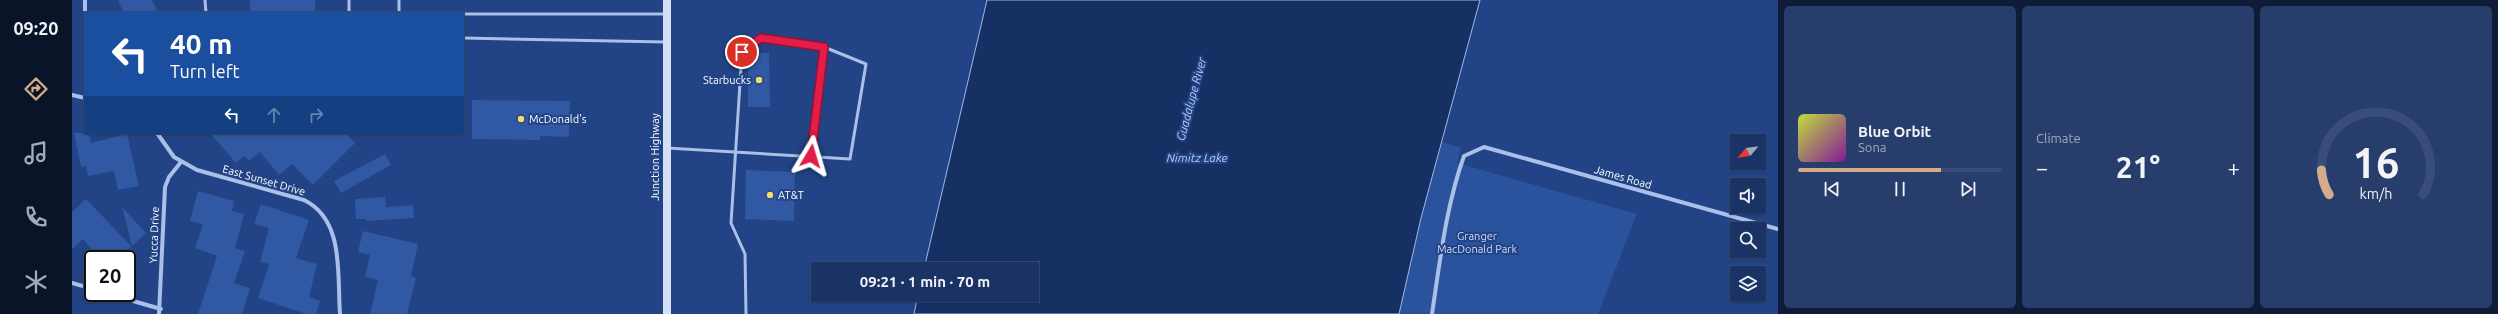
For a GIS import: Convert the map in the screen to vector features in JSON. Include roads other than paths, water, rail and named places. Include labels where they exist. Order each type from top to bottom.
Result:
[{"type":"main road","name":"Junction Highway","points":[[667,0],[667,314]]},
{"type":"street","points":[[85,0],[85,12]]},
{"type":"street","points":[[72,95],[84,98]]},
{"type":"street","name":"East Sunset Drive","points":[[158,134],[174,157],[197,170],[304,200],[319,209],[330,224],[335,241],[340,314]]},
{"type":"street","name":"James Road","points":[[1432,314],[1450,205],[1464,156],[1484,147],[1778,230]]},
{"type":"street","name":"Yucca Drive","points":[[160,312],[165,187],[169,177],[181,162]]},
{"type":"street","points":[[72,283],[84,286]]},
{"type":"street","points":[[132,302],[160,312]]},
{"type":"lane","points":[[205,0],[206,12]]},
{"type":"lane","points":[[349,0],[349,12]]},
{"type":"lane","points":[[399,0],[399,12]]},
{"type":"lane","points":[[464,14],[667,14]]},
{"type":"lane","points":[[464,38],[666,42]]},
{"type":"lane","points":[[666,148],[736,151],[850,159],[866,64],[824,47],[761,38],[742,52],[736,151],[731,223],[745,254],[746,314]]},
{"type":"lane","points":[[811,156],[824,47]]},
{"type":"water","name":"Nimitz Lake","points":[[987,0],[1480,0],[1421,218],[1399,314],[914,314],[917,302],[1039,302],[1039,262],[926,262]]},
{"type":"place","name":"Starbucks","points":[[759,80]]},
{"type":"place","name":"McDonald's","points":[[521,119]]},
{"type":"place","name":"AT&T","points":[[770,195]]},
{"type":"water label","name":"Guadalupe River","points":[[1191,99]]},
{"type":"park label","name":"Granger MacDonald Park","points":[[1477,242]]}]
